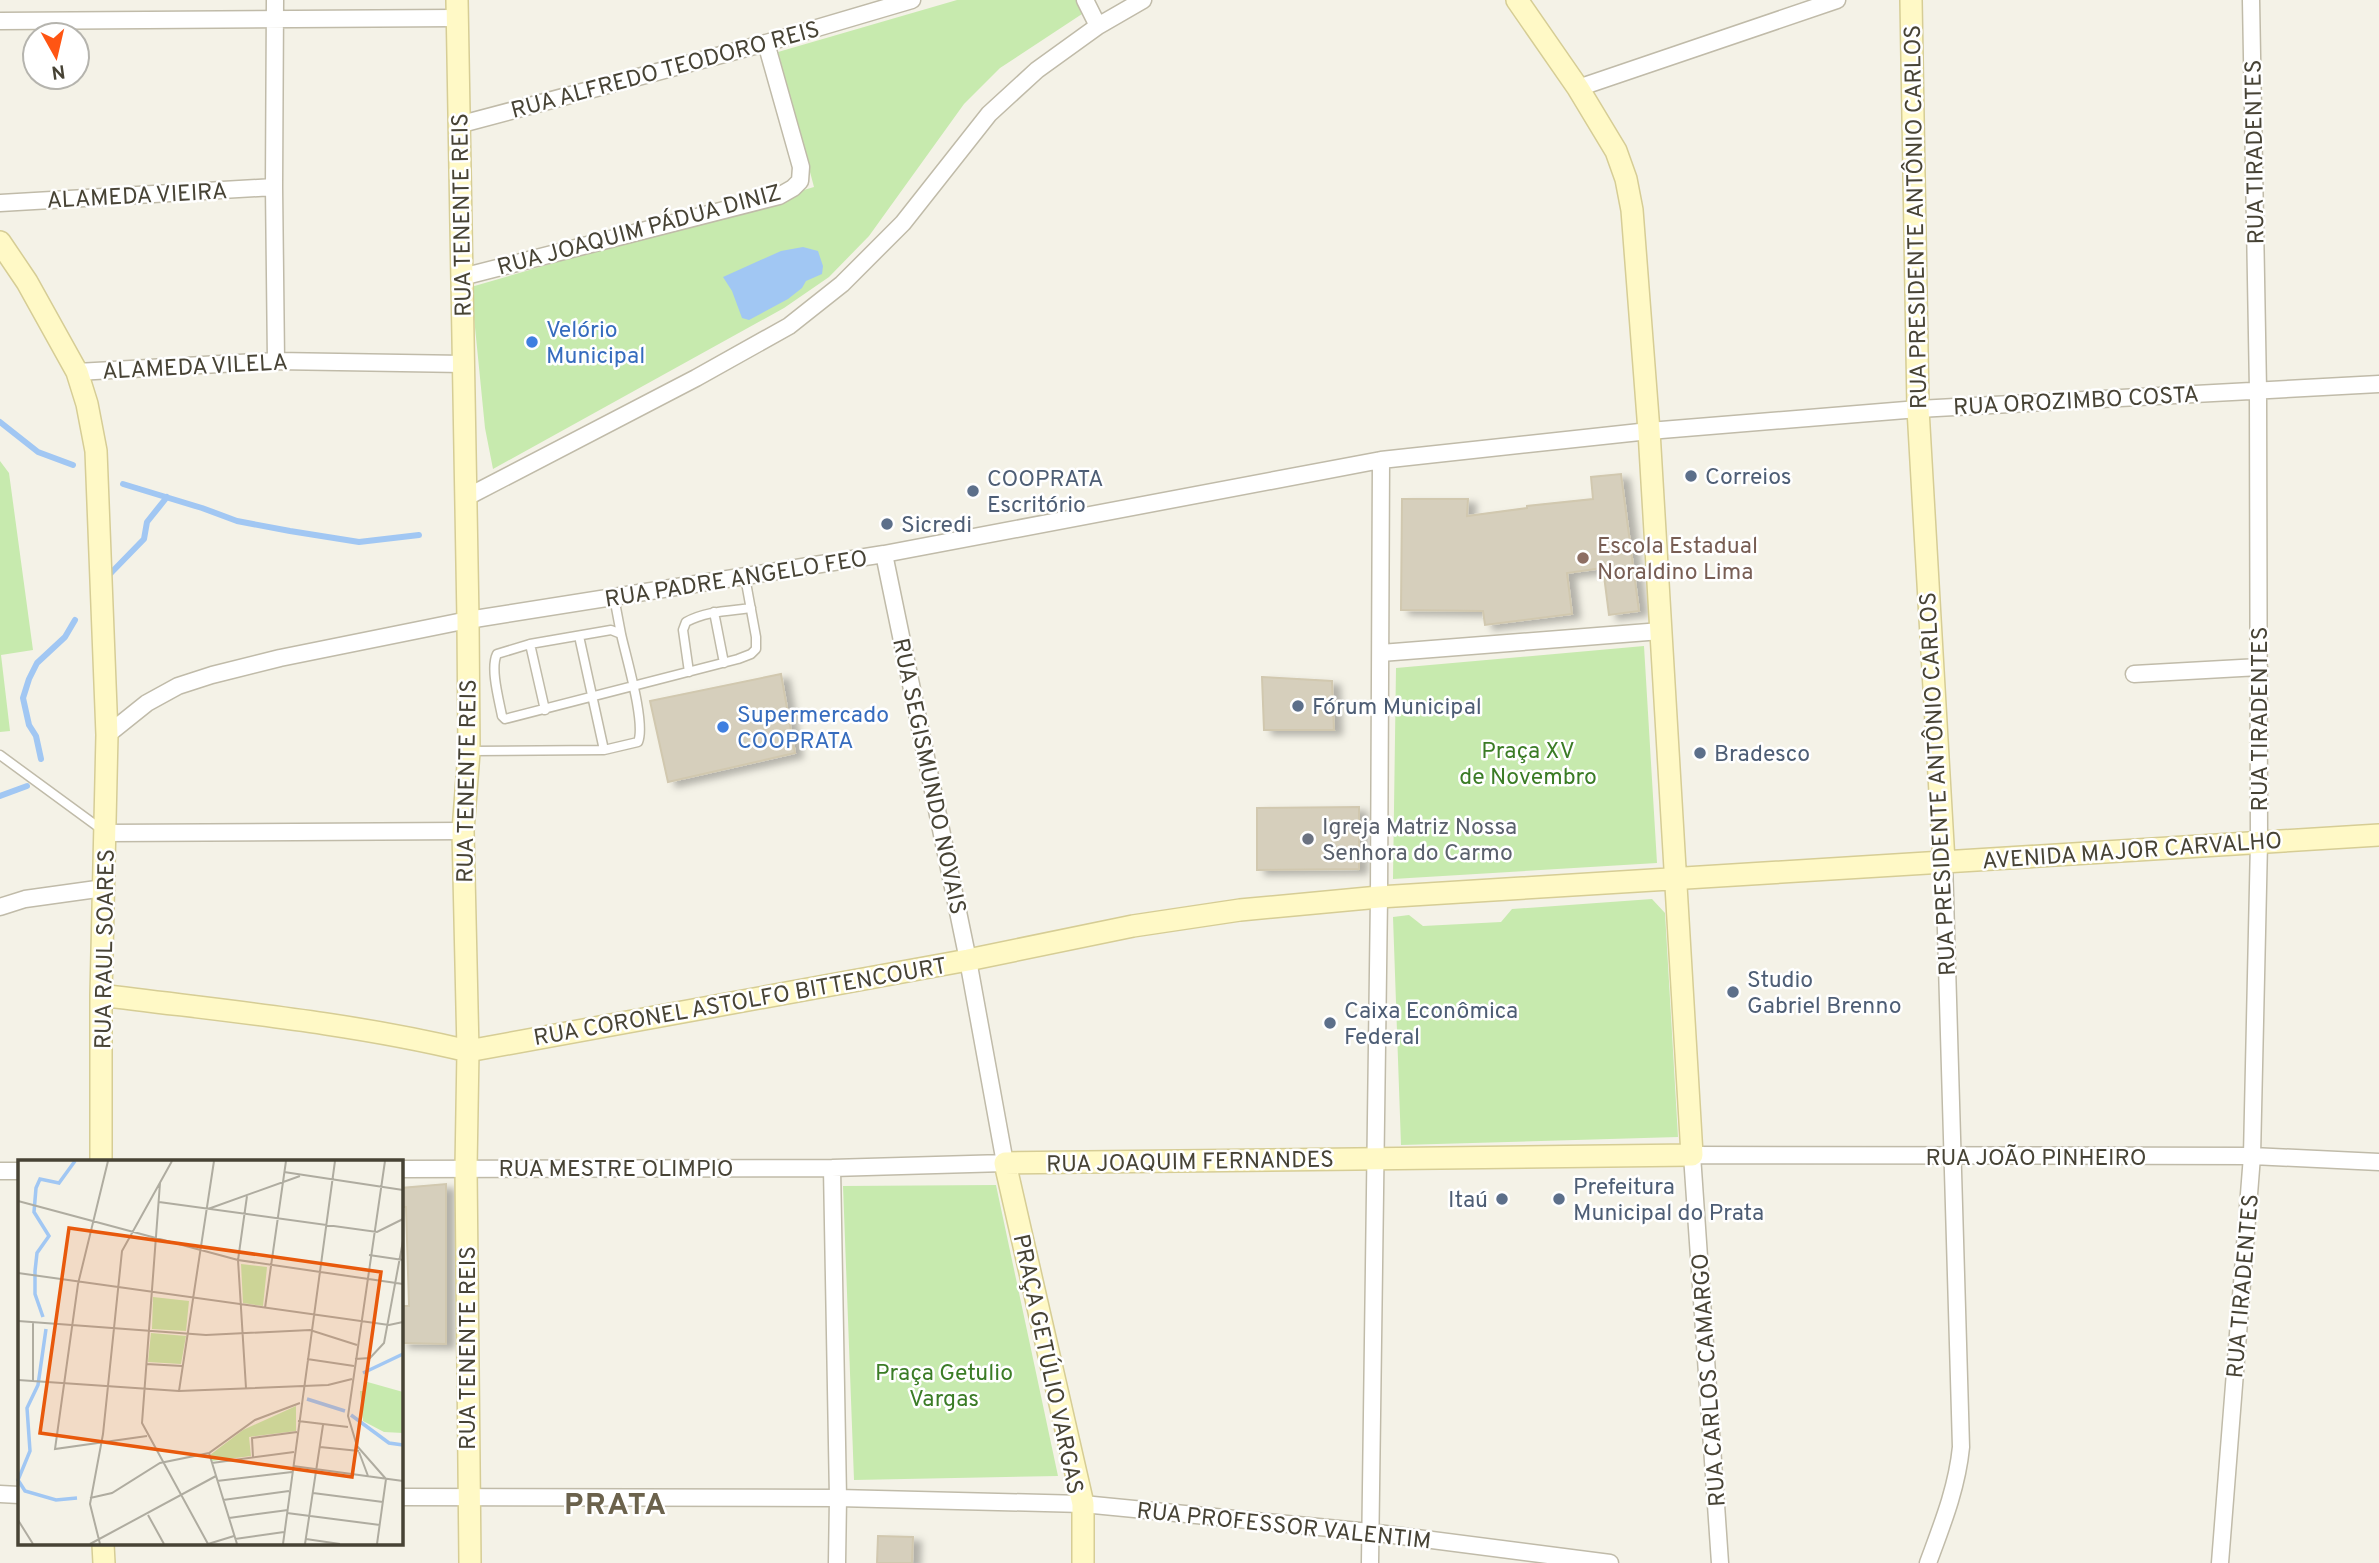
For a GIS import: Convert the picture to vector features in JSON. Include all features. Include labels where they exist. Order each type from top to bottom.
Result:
[{"type":"street","points":[[275,0],[276,361]]},
{"type":"street","name":"RUA ALFREDO TEODORO REIS","points":[[458,125],[766,43],[912,0]]},
{"type":"street","points":[[1086,0],[1098,26]]},
{"type":"street","points":[[467,497],[696,378],[789,326],[842,284],[902,223],[989,114],[1037,70],[1098,26],[1143,0]]},
{"type":"street","points":[[1375,1159],[1692,1155],[1661,631],[1632,209],[1616,151],[1578,89],[1517,0]]},
{"type":"street","points":[[1578,89],[1837,0]]},
{"type":"street","name":"RUA PRESIDENTE ANTÔNIO CARLOS","points":[[1911,0],[1918,409],[1944,862],[1961,1447],[1959,1471],[1952,1497],[1928,1563]]},
{"type":"street","name":"RUA TIRADENTES","points":[[2220,1563],[2252,1157],[2259,842],[2258,390],[2251,0]]},
{"type":"street","points":[[0,21],[275,19],[457,9]]},
{"type":"street","name":"RUA TENENTE REIS","points":[[457,9],[467,497],[469,751],[463,831],[468,1051],[466,1168],[470,1563]]},
{"type":"street","name":"RUA JOAQUIM PÁDUA DINIZ","points":[[462,276],[779,196],[793,188],[800,181],[801,167],[766,43]]},
{"type":"street","name":"ALAMEDA VIEIRA","points":[[0,203],[274,187]]},
{"type":"street","name":"ALAMEDA VILELA","points":[[0,242],[27,282],[77,372],[276,361],[464,364]]},
{"type":"street","name":"RUA RAUL SOARES","points":[[77,372],[87,404],[96,451],[107,735],[101,995],[101,1160]]},
{"type":"street","name":"RUA OROZIMBO COSTA","points":[[1648,432],[1918,409],[2379,384]]},
{"type":"street","points":[[1370,1563],[1380,897],[1381,460],[1648,432]]},
{"type":"street","name":"RUA PADRE ANGELO FEO","points":[[107,735],[147,703],[178,686],[280,658],[468,621],[884,554],[1381,460]]},
{"type":"street","name":"RUA SEGISMUNDO NOVAIS","points":[[884,554],[968,960],[1005,1163]]},
{"type":"street","points":[[1381,653],[1661,631]]},
{"type":"street","points":[[2134,674],[2259,667]]},
{"type":"street","points":[[106,833],[463,831]]},
{"type":"street","name":"AVENIDA MAJOR CARVALHO","points":[[1676,879],[2379,835]]},
{"type":"street","points":[[1380,897],[1676,879]]},
{"type":"street","points":[[0,906],[25,899],[104,888]]},
{"type":"street","name":"RUA CORONEL ASTOLFO BITTENCOURT","points":[[101,995],[413,1038],[468,1051],[968,960],[1133,926],[1240,910],[1380,897]]},
{"type":"street","name":"RUA JOÃO PINHEIRO","points":[[1692,1155],[2252,1157],[2379,1162]]},
{"type":"street","name":"RUA CARLOS CAMARGO","points":[[1692,1155],[1720,1563]]},
{"type":"street","name":"RUA JOAQUIM FERNANDES","points":[[1005,1163],[1375,1159]]},
{"type":"street","points":[[836,1563],[838,1498],[832,1168],[1005,1163]]},
{"type":"street","name":"PRAÇA GETÚLIO VARGAS","points":[[402,1497],[838,1498],[1083,1504],[1005,1163]]},
{"type":"street","name":"RUA MESTRE OLIMPIO","points":[[402,1168],[832,1168]]},
{"type":"street","points":[[0,1171],[18,1171]]},
{"type":"street","points":[[0,1494],[18,1494]]},
{"type":"street","points":[[1083,1504],[1083,1563]]},
{"type":"street","name":"RUA PROFESSOR VALENTIM","points":[[1083,1504],[1370,1532],[1610,1563]]},
{"type":"lane","points":[[621,634],[611,630],[530,644],[497,654],[494,660],[502,716],[512,719],[751,654],[756,649],[756,637],[745,577]]},
{"type":"lane","points":[[469,751],[604,750],[632,745],[640,739],[633,686],[614,597]]},
{"type":"lane","points":[[689,672],[684,630],[686,622],[696,616],[714,612],[751,608]]},
{"type":"lane","points":[[714,612],[724,663]]},
{"type":"lane","points":[[579,636],[604,750]]},
{"type":"lane","points":[[530,644],[545,710]]},
{"type":"lane","points":[[0,755],[106,833]]},
{"type":"green space","points":[[957,0],[1076,0],[1082,14],[1000,68],[964,104],[869,236],[829,277],[784,308],[493,469],[485,428],[471,287],[814,187],[778,52]]},
{"type":"green space","points":[[0,461],[9,473],[33,650],[1,655],[10,731],[0,732]]},
{"type":"green space","name":"Praça XV de Novembro","points":[[1644,646],[1657,863],[1393,879],[1396,668]]},
{"type":"green space","points":[[1652,899],[1665,913],[1678,1137],[1401,1145],[1393,917],[1409,915],[1423,926],[1501,922],[1512,909]]},
{"type":"green space","name":"Praça Getulio Vargas","points":[[996,1185],[1058,1476],[854,1480],[843,1186]]},
{"type":"water","points":[[803,247],[818,251],[823,266],[822,274],[806,281],[802,288],[788,299],[749,320],[742,318],[732,291],[723,277],[781,251]]},
{"type":"building","points":[[1621,474],[1639,611],[1609,615],[1603,568],[1567,573],[1572,614],[1485,625],[1483,611],[1401,610],[1402,499],[1468,499],[1467,516],[1593,499],[1591,477]]},
{"type":"building","name":"Supermercado COOPRATA","points":[[781,674],[795,753],[668,782],[650,701]]},
{"type":"building","name":"Fórum Municipal","points":[[1262,677],[1332,681],[1334,730],[1264,730]]},
{"type":"building","name":"Igreja Matriz Nossa Senhora do Carmo","points":[[1359,807],[1359,869],[1257,870],[1257,808]]},
{"type":"building","points":[[446,1184],[446,1344],[402,1343],[402,1306],[409,1306],[406,1207],[402,1207],[402,1188]]},
{"type":"building","points":[[878,1536],[913,1537],[912,1563],[877,1563]]},
{"type":"waterway","points":[[0,422],[38,452],[73,465]]},
{"type":"waterway","points":[[123,484],[237,521],[290,531],[359,542],[419,535]]},
{"type":"waterway","points":[[107,577],[144,539],[147,522],[167,497]]},
{"type":"waterway","points":[[41,759],[23,698],[37,663],[65,637],[75,620]]},
{"type":"waterway","points":[[0,796],[27,786]]},
{"type":"place","name":"Velório Municipal","points":[[532,342]]},
{"type":"place","name":"Correios","points":[[1691,476]]},
{"type":"place","name":"COOPRATA Escritório","points":[[973,491]]},
{"type":"place","name":"Sicredi","points":[[887,524]]},
{"type":"place","name":"Escola Estadual Noraldino Lima","points":[[1583,558]]},
{"type":"place","name":"Fórum Municipal","points":[[1298,706]]},
{"type":"place","name":"Supermercado COOPRATA","points":[[723,727]]},
{"type":"place","name":"Bradesco","points":[[1700,753]]},
{"type":"place","name":"Igreja Matriz Nossa Senhora do Carmo","points":[[1308,839]]},
{"type":"place","name":"Studio Gabriel Brenno","points":[[1733,992]]},
{"type":"place","name":"Caixa Econômica Federal","points":[[1330,1023]]},
{"type":"place","name":"Itaú","points":[[1502,1199]]},
{"type":"place","name":"Prefeitura Municipal do Prata","points":[[1559,1199]]},
{"type":"district","name":"PRATA","points":[[616,1504]]}]
